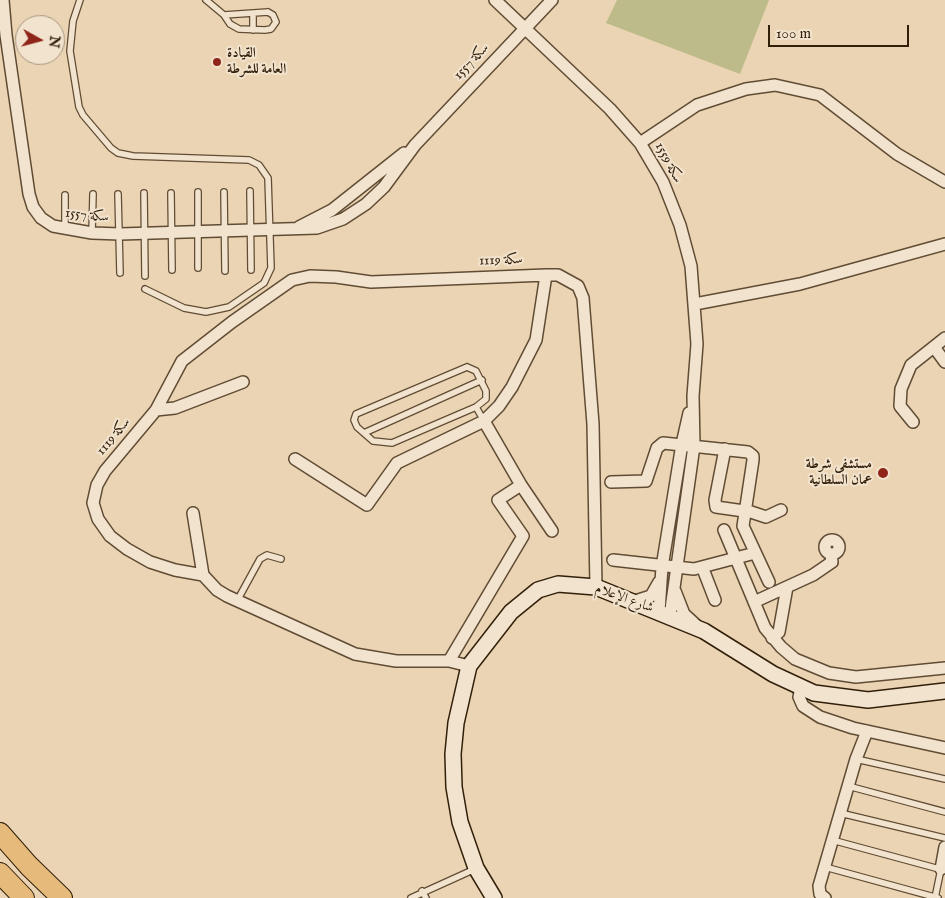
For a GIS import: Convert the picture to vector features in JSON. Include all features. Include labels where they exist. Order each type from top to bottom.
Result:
[{"type":"highway","points":[[0,833],[29,866],[62,898]]},
{"type":"highway","points":[[0,873],[24,898]]},
{"type":"highway","points":[[0,883],[24,898]]},
{"type":"main road","name":"شارع الإعلام","points":[[494,898],[476,868],[460,822],[454,787],[453,754],[456,724],[469,666],[511,612],[538,590],[558,584],[596,587],[704,631],[773,674],[814,693],[868,700],[945,691]]},
{"type":"street","name":"سكة 1557","points":[[3,0],[7,44],[30,200],[41,218],[53,226],[65,230],[120,234],[316,228],[343,219],[379,192],[416,145],[552,0]]},
{"type":"street","name":"سكة 1559","points":[[495,0],[610,110],[640,143],[663,182],[680,224],[690,266],[696,304],[697,344],[693,396],[694,446],[674,586],[664,614]]},
{"type":"street","points":[[640,143],[697,105],[746,89],[775,85],[820,94],[897,154],[945,182]]},
{"type":"street","name":"سكة 1557","points":[[295,229],[332,210],[416,145]]},
{"type":"street","points":[[368,182],[379,192]]},
{"type":"street","points":[[349,195],[360,208]]},
{"type":"street","points":[[696,304],[800,284],[920,253],[945,244]]},
{"type":"street","points":[[295,459],[368,505],[398,463],[484,421],[499,406],[512,387],[536,340],[546,275]]},
{"type":"street","name":"سكة 1119","points":[[203,575],[161,566],[127,549],[110,536],[95,512],[93,503],[94,494],[101,478],[156,410],[176,371],[188,355],[292,280],[310,276],[336,277],[371,282],[558,275],[578,286],[583,298],[593,424],[596,587]]},
{"type":"street","points":[[913,422],[900,406],[901,389],[911,365],[945,338]]},
{"type":"street","points":[[934,347],[945,362]]},
{"type":"street","points":[[156,410],[175,408],[243,382]]},
{"type":"street","name":"سكة 1559","points":[[664,614],[660,581],[682,444],[693,396]]},
{"type":"street","points":[[484,421],[521,485],[552,531]]},
{"type":"street","points":[[611,482],[646,481],[657,448],[663,443],[748,452],[752,456],[743,526],[769,582]]},
{"type":"street","points":[[725,449],[715,500],[716,507],[744,511],[766,517],[781,510]]},
{"type":"street","points":[[449,661],[523,536],[498,500],[521,485]]},
{"type":"street","points":[[193,513],[203,575],[217,590],[355,654],[396,661],[449,661],[469,666]]},
{"type":"street","points":[[724,530],[754,602],[772,638],[796,658],[829,673],[856,677],[945,668]]},
{"type":"street","points":[[613,560],[662,567],[703,568],[756,553]]},
{"type":"street","points":[[754,602],[814,575],[832,562],[831,554]]},
{"type":"street","points":[[703,568],[715,600]]},
{"type":"street","points":[[632,602],[651,596],[657,589],[660,581]]},
{"type":"street","name":"سكة 1559","points":[[674,586],[679,605],[684,614],[704,631]]},
{"type":"street","points":[[772,638],[779,632],[787,587]]},
{"type":"street","points":[[801,687],[799,698],[808,712],[867,731],[945,748]]},
{"type":"street","points":[[825,898],[819,890],[856,758],[867,731]]},
{"type":"street","points":[[943,870],[945,847]]},
{"type":"lane","points":[[80,0],[73,21],[70,51],[79,107],[85,118],[111,148],[125,155],[244,159],[254,162],[268,178],[269,276],[261,286],[229,307],[212,311],[195,311],[167,301],[145,289]]},
{"type":"lane","points":[[206,0],[224,15],[234,27],[270,30],[276,20],[268,12],[224,15]]},
{"type":"lane","points":[[253,14],[253,30]]},
{"type":"lane","points":[[250,191],[251,270]]},
{"type":"lane","points":[[198,192],[198,268]]},
{"type":"lane","points":[[224,192],[225,271]]},
{"type":"lane","points":[[144,193],[145,276]]},
{"type":"lane","points":[[171,193],[172,270]]},
{"type":"lane","points":[[92,194],[92,233]]},
{"type":"lane","points":[[118,194],[120,273]]},
{"type":"lane","points":[[65,195],[65,230]]},
{"type":"lane","points":[[467,367],[476,371],[482,380],[486,398],[476,407],[392,444],[373,441],[357,427],[354,420],[356,414],[467,367]]},
{"type":"lane","points":[[364,433],[482,380]]},
{"type":"lane","points":[[476,407],[484,421]]},
{"type":"lane","points":[[238,601],[260,559],[267,555],[280,559]]},
{"type":"lane","points":[[856,758],[945,778]]},
{"type":"lane","points":[[848,786],[945,812]]},
{"type":"lane","points":[[840,813],[945,838]]},
{"type":"lane","points":[[826,867],[936,898],[943,870],[832,840]]},
{"type":"lane","points":[[411,898],[476,868]]},
{"type":"lane","points":[[422,892],[426,898]]},
{"type":"shaded area","points":[[617,0],[769,0],[740,74],[606,23]]},
{"type":"place","name":"القيادة العامة للشرطة","points":[[217,62]]},
{"type":"place","name":"مستشفى شرطة عمان السلطانية","points":[[883,473]]}]
